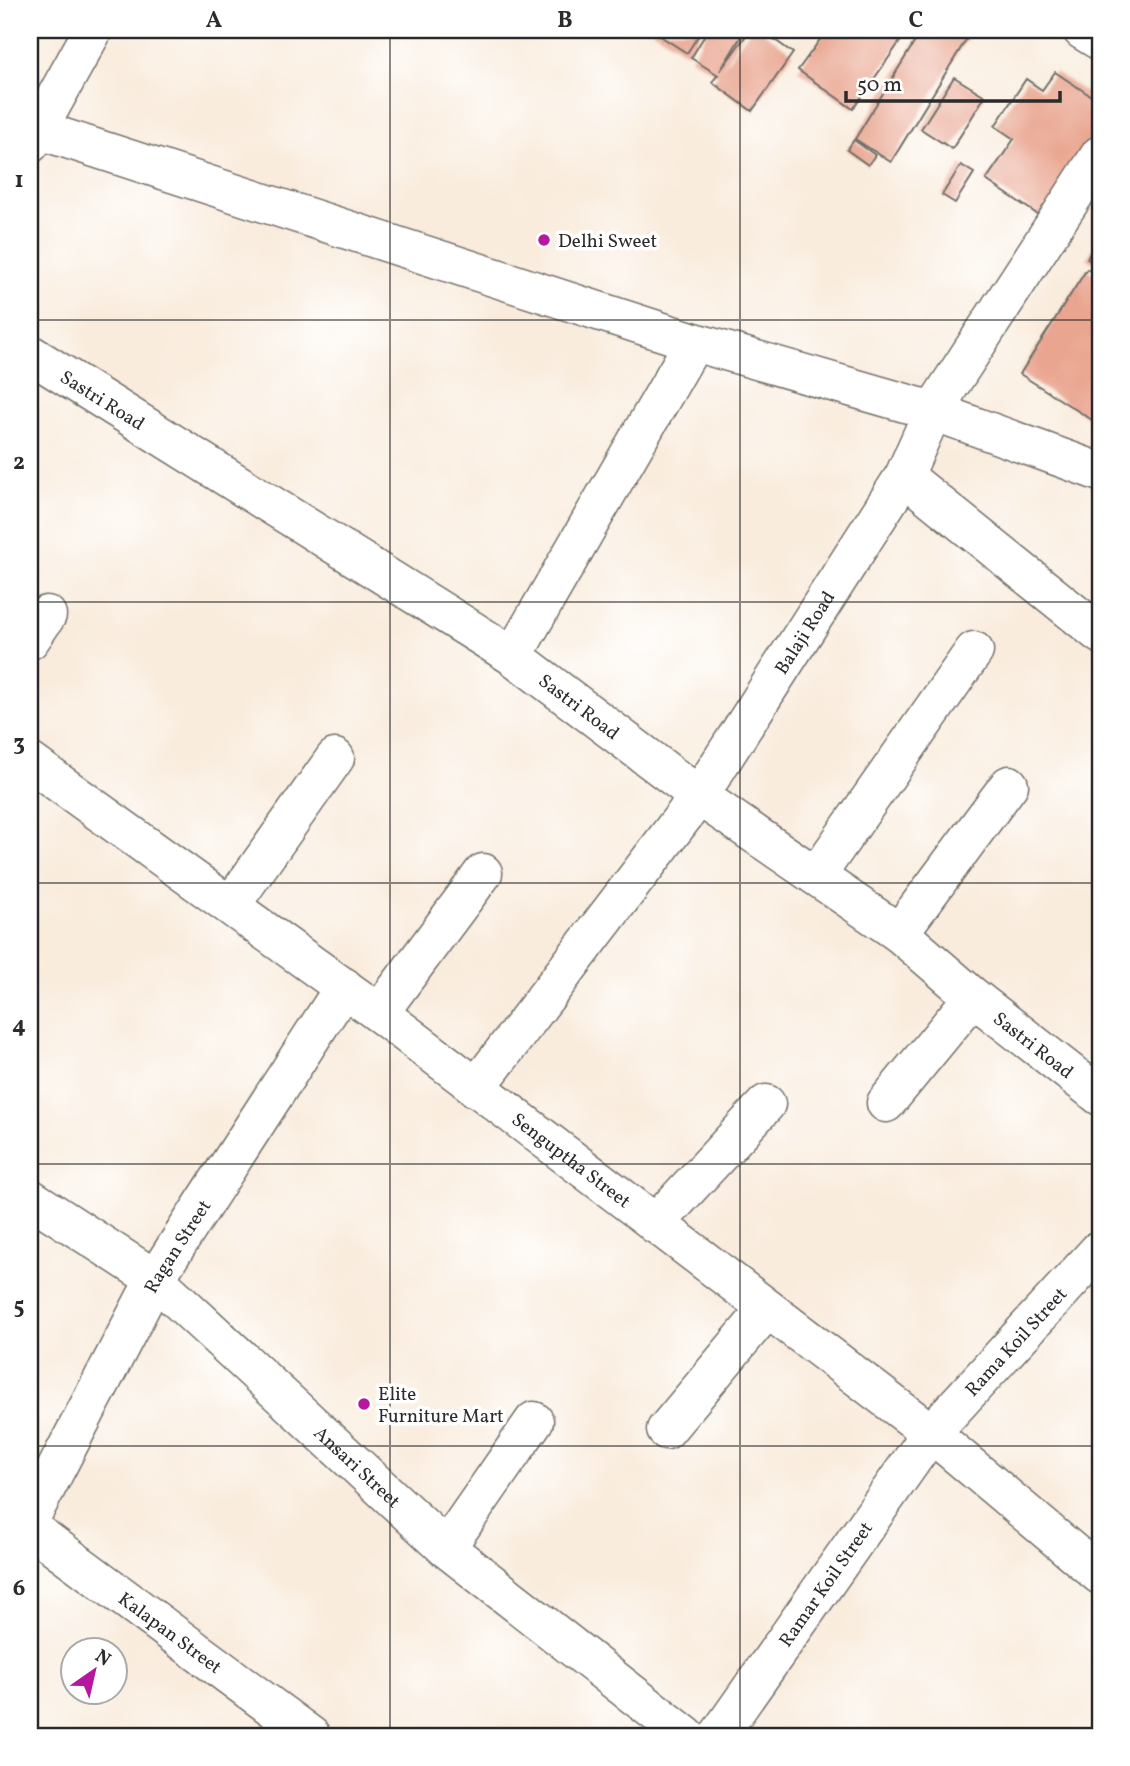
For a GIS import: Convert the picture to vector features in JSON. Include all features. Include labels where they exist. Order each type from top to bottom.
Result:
[{"type":"street","points":[[93,30],[32,133],[694,342],[933,411],[1100,472]]},
{"type":"street","points":[[1082,30],[1100,41]]},
{"type":"street","name":"Balaji Road","points":[[476,1088],[699,796],[904,476],[933,411],[1100,155]]},
{"type":"street","points":[[513,656],[694,342]]},
{"type":"street","name":"Sastri Road","points":[[30,354],[513,656],[699,796],[899,933],[973,997],[1100,1096]]},
{"type":"street","points":[[904,476],[1100,634]]},
{"type":"street","points":[[816,876],[974,651]]},
{"type":"street","points":[[231,905],[335,758]]},
{"type":"street","name":"Senguptha Street","points":[[30,762],[379,1013],[931,1433],[1100,1575]]},
{"type":"street","points":[[899,933],[1009,785]]},
{"type":"street","points":[[379,1013],[482,873]]},
{"type":"street","name":"Ragan Street","points":[[32,1514],[155,1279],[344,987]]},
{"type":"street","points":[[886,1103],[973,997]]},
{"type":"street","points":[[655,1224],[766,1104]]},
{"type":"street","name":"Ansari Street","points":[[30,1198],[155,1279],[446,1548],[685,1736]]},
{"type":"street","name":"Rama Koil Street","points":[[931,1433],[1100,1249]]},
{"type":"street","points":[[666,1430],[767,1309]]},
{"type":"street","points":[[446,1548],[534,1422]]},
{"type":"street","name":"Ramar Koil Street","points":[[718,1736],[931,1433]]},
{"type":"street","name":"Kalapan Street","points":[[32,1514],[311,1736]]},
{"type":"building","points":[[651,30],[702,30],[687,53]]},
{"type":"building","points":[[708,30],[745,30],[720,71],[750,30],[761,30],[793,53],[752,111],[712,82],[718,75],[691,58]]},
{"type":"building","points":[[827,30],[908,30],[853,109],[798,70]]},
{"type":"building","points":[[922,30],[972,30],[891,162],[855,139]]},
{"type":"building","points":[[1055,72],[1100,102],[1100,143],[1049,222],[986,180],[1014,139],[995,126],[1026,79],[1042,90]]},
{"type":"building","points":[[954,77],[985,96],[952,149],[921,129]]},
{"type":"building","points":[[854,140],[875,155],[868,165],[847,150]]},
{"type":"building","points":[[961,165],[974,173],[955,203],[942,195]]},
{"type":"building","points":[[1100,235],[1100,267],[1087,259]]},
{"type":"building","points":[[1087,269],[1100,278],[1100,425],[1020,374]]},
{"type":"place","name":"Delhi Sweet","points":[[544,240]]},
{"type":"place","name":"Elite Furniture Mart","points":[[364,1404]]}]
